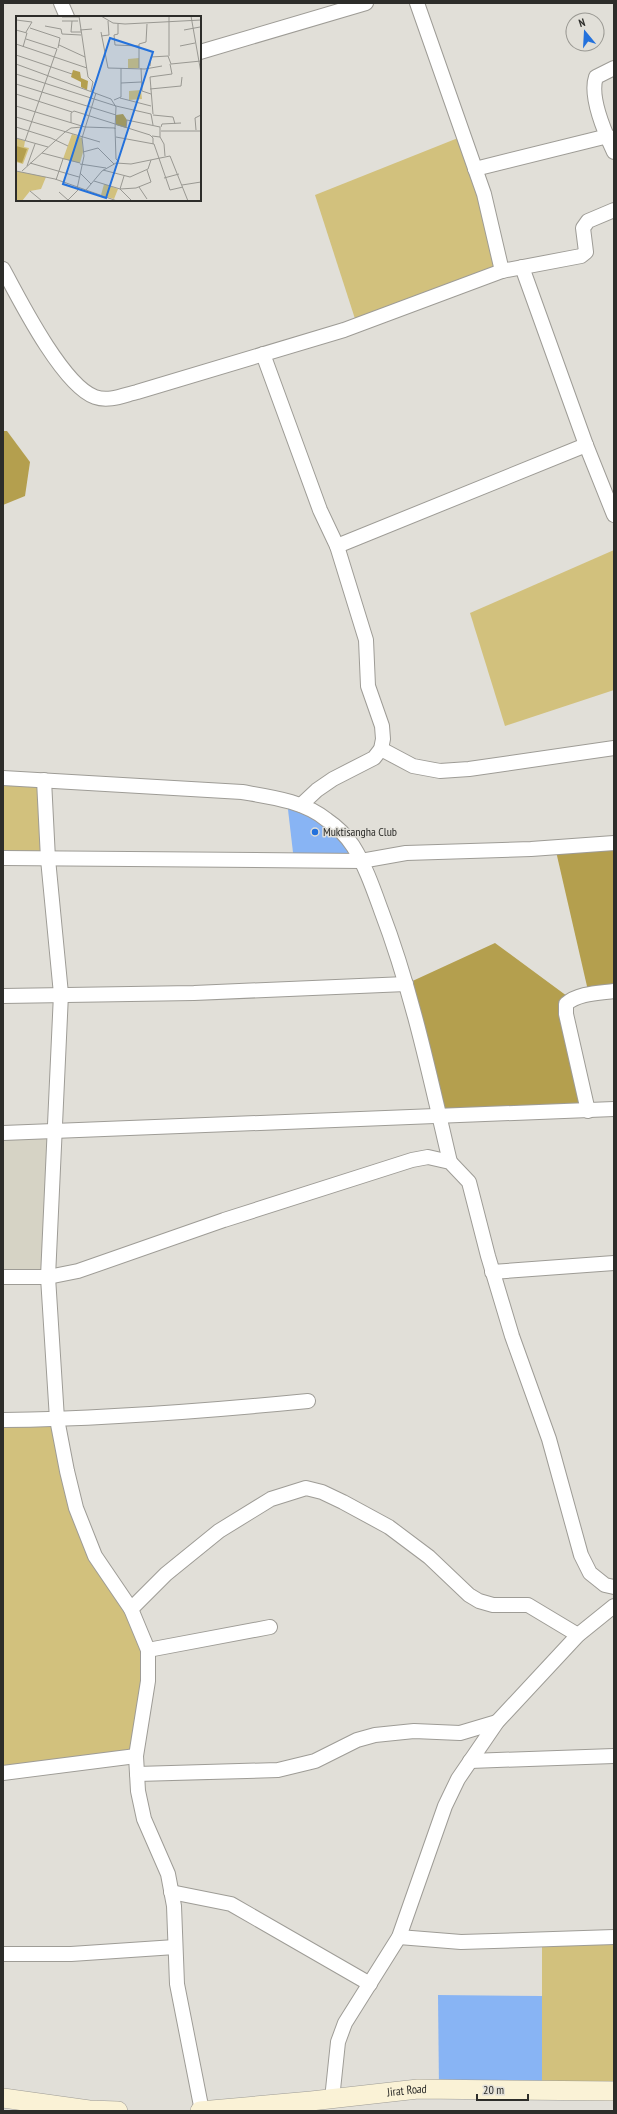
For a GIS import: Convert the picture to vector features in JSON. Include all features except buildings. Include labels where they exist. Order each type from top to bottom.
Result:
[{"type":"main road","name":"Jirat Road","points":[[201,2111],[225,2110],[418,2089],[614,2091]]},
{"type":"main road","points":[[3,2098],[89,2110],[118,2111]]},
{"type":"street","points":[[61,3],[67,16]]},
{"type":"street","points":[[201,52],[366,3]]},
{"type":"street","points":[[417,3],[484,194],[502,270]]},
{"type":"street","points":[[614,68],[596,77],[593,85],[593,93],[614,152]]},
{"type":"street","points":[[475,169],[608,136]]},
{"type":"street","points":[[3,269],[52,355],[82,389],[95,397],[108,399],[137,392],[344,330],[502,270],[581,256],[586,252],[582,235],[585,225],[592,219],[614,210]]},
{"type":"street","points":[[522,267],[586,445],[614,515]]},
{"type":"street","points":[[263,354],[320,510],[337,546],[366,640],[368,686],[382,726],[383,739],[381,749],[374,758],[333,779],[317,790],[301,806]]},
{"type":"street","points":[[337,546],[586,445]]},
{"type":"street","points":[[381,749],[413,766],[440,771],[469,769],[614,748]]},
{"type":"street","points":[[3,778],[242,792],[301,806],[327,820],[352,845],[361,862],[394,944],[406,984],[450,1162],[468,1182],[492,1272],[512,1336],[549,1439],[581,1555],[590,1573],[605,1585],[614,1587]]},
{"type":"street","points":[[44,780],[48,859],[61,994],[48,1277],[57,1419],[66,1470],[76,1508],[95,1556],[132,1609],[148,1650],[148,1681],[136,1756],[138,1791],[144,1819],[168,1874],[172,1892],[174,1906],[177,1984],[201,2111]]},
{"type":"street","points":[[3,858],[361,862],[406,853],[531,849],[614,843]]},
{"type":"street","points":[[3,996],[194,993],[406,984]]},
{"type":"street","points":[[588,1111],[566,1014],[566,1004],[571,999],[580,996],[614,991]]},
{"type":"street","points":[[3,1133],[614,1109]]},
{"type":"street","points":[[3,1277],[48,1277],[78,1271],[224,1220],[412,1160],[428,1157],[450,1162]]},
{"type":"street","points":[[492,1272],[614,1263]]},
{"type":"street","points":[[3,1285],[21,1277]]},
{"type":"street","points":[[3,1420],[179,1413],[308,1401]]},
{"type":"street","points":[[132,1609],[166,1574],[219,1531],[271,1499],[306,1488],[322,1492],[389,1527],[429,1556],[464,1591],[479,1601],[493,1605],[528,1605],[578,1635]]},
{"type":"street","points":[[332,2099],[338,2042],[345,2023],[399,1937],[445,1806],[470,1762],[497,1722],[578,1635],[603,1613],[614,1606]]},
{"type":"street","points":[[148,1650],[270,1627]]},
{"type":"street","points":[[137,1774],[278,1770],[315,1761],[357,1740],[375,1735],[414,1731],[460,1733],[497,1722]]},
{"type":"street","points":[[3,1773],[136,1756]]},
{"type":"street","points":[[470,1762],[614,1756]]},
{"type":"street","points":[[172,1892],[231,1904],[370,1984]]},
{"type":"street","points":[[399,1937],[461,1942],[614,1938]]},
{"type":"street","points":[[3,1954],[71,1954],[175,1947]]},
{"type":"shaded area","points":[[463,136],[502,271],[357,325],[315,195]]},
{"type":"shaded area","points":[[3,431],[7,431],[30,462],[25,496],[3,505]]},
{"type":"shaded area","points":[[614,550],[614,690],[505,726],[470,613]]},
{"type":"shaded area","points":[[3,778],[44,780],[48,859],[3,858]]},
{"type":"shaded area","points":[[614,843],[614,991],[589,995],[555,847]]},
{"type":"shaded area","points":[[495,943],[571,999],[566,1004],[588,1111],[439,1115],[406,984]]},
{"type":"shaded area","points":[[54,1131],[48,1277],[3,1277],[3,1133]]},
{"type":"shaded area","points":[[57,1419],[76,1508],[148,1650],[136,1756],[3,1773],[3,1420]]},
{"type":"shaded area","points":[[614,1937],[614,2091],[542,2090],[542,1939]]},
{"type":"place","name":"Muktisangha Club","points":[[315,832]]}]
